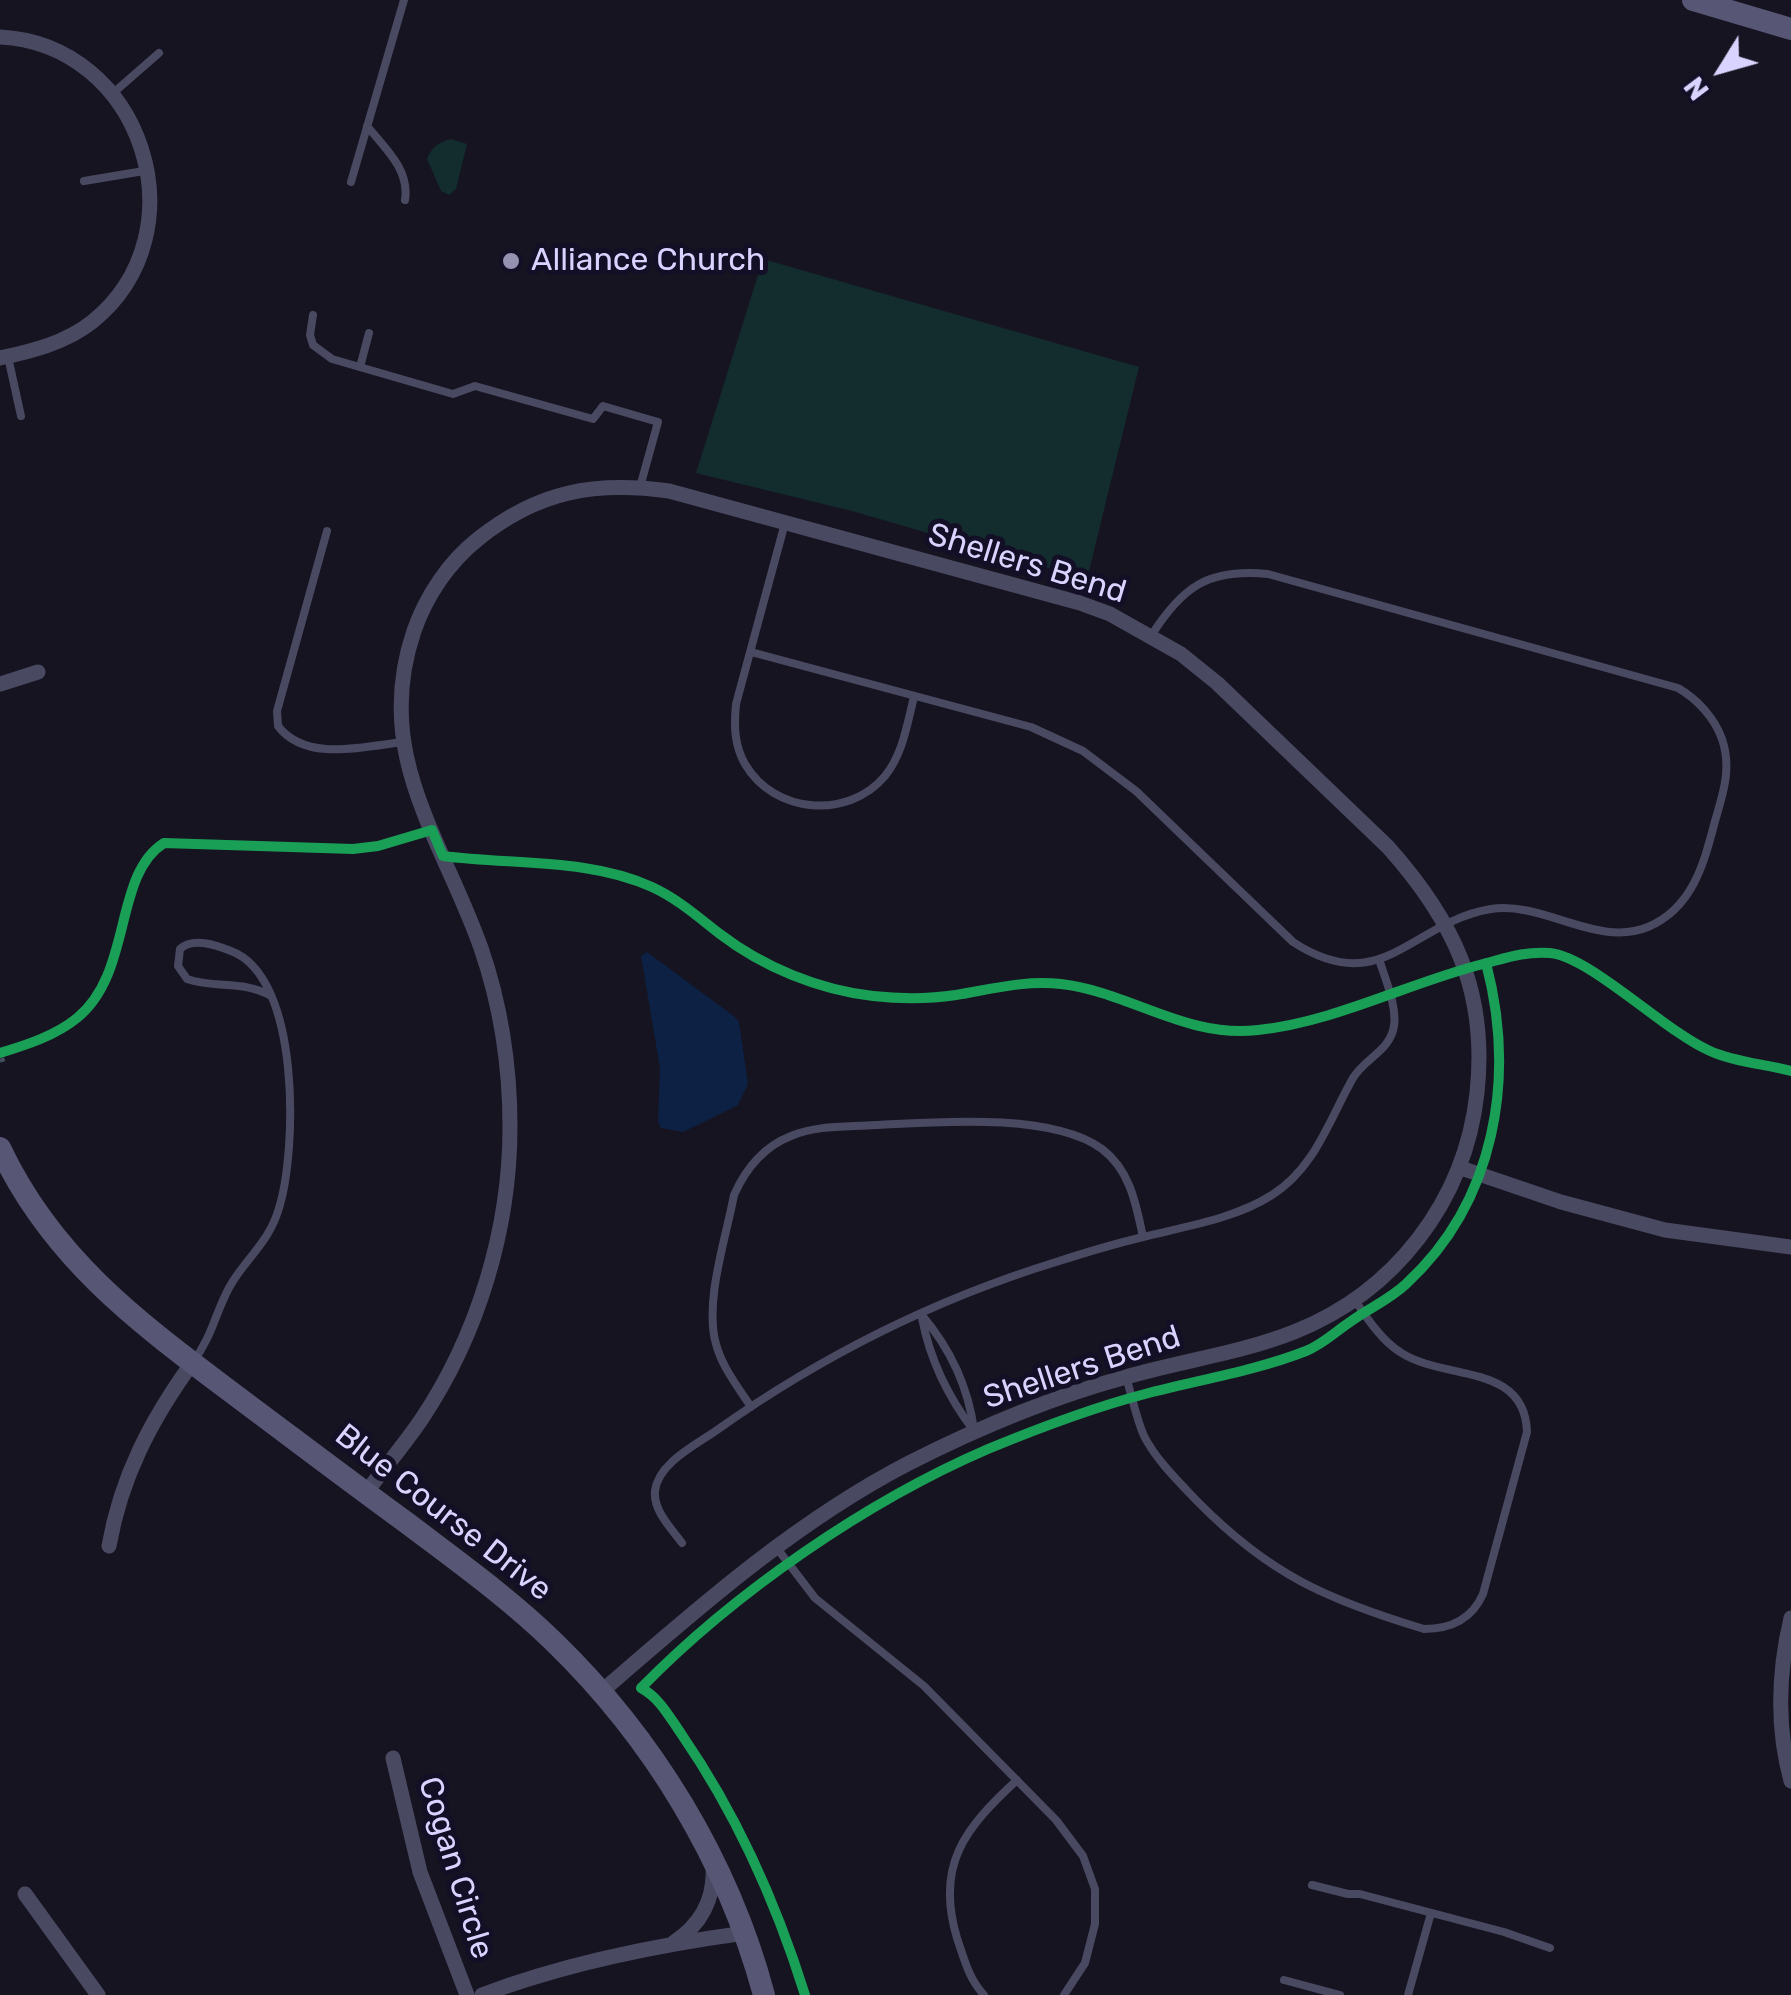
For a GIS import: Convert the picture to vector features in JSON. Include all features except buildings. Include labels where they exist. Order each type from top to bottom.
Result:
[{"type":"main road","points":[[1692,0],[1791,29]]},
{"type":"main road","name":"Blue Course Drive","points":[[0,1148],[34,1209],[103,1292],[527,1617],[601,1692],[664,1774],[712,1859],[745,1933],[764,1995]]},
{"type":"street","points":[[0,37],[17,38],[56,51],[90,73],[112,94],[140,137],[151,205],[146,234],[132,271],[112,302],[91,322],[58,343],[4,357]]},
{"type":"street","name":"Shellers Bend","points":[[366,1492],[420,1421],[448,1374],[493,1260],[506,1195],[510,1129],[508,1062],[497,1000],[481,947],[408,770],[402,742],[400,690],[417,621],[432,592],[471,544],[501,521],[561,494],[587,488],[669,491],[1080,602],[1152,636],[1217,683],[1388,847],[1423,888],[1467,968],[1479,1036],[1476,1101],[1461,1168],[1438,1211],[1390,1272],[1354,1300],[1291,1333],[1126,1376],[975,1433],[907,1464],[776,1547],[601,1692]]},
{"type":"street","points":[[0,684],[38,672]]},
{"type":"street","points":[[1461,1168],[1561,1202],[1665,1230],[1791,1247]]},
{"type":"street","points":[[109,1546],[120,1496],[137,1452],[156,1415],[192,1363]]},
{"type":"street","points":[[1791,1618],[1781,1671],[1780,1705],[1782,1744],[1791,1781]]},
{"type":"street","name":"Cogan Circle","points":[[393,1758],[420,1872],[466,1995]]},
{"type":"street","points":[[670,1945],[696,1924],[706,1908],[714,1880],[712,1859]]},
{"type":"street","points":[[24,1894],[98,1995]]},
{"type":"street","points":[[482,1995],[575,1966],[745,1933]]},
{"type":"lane","points":[[351,182],[404,0]]},
{"type":"lane","points":[[112,94],[159,53]]},
{"type":"lane","points":[[368,126],[401,170],[407,182],[405,200]]},
{"type":"lane","points":[[84,181],[148,170]]},
{"type":"lane","points":[[313,314],[313,345],[332,360],[453,394],[474,386],[594,419],[603,406],[658,422],[640,487]]},
{"type":"lane","points":[[360,367],[369,333]]},
{"type":"lane","points":[[4,357],[21,416]]},
{"type":"lane","points":[[785,523],[736,704],[737,746],[756,778],[788,801],[819,806],[836,804],[876,785],[895,760],[914,696]]},
{"type":"lane","points":[[327,531],[277,711],[278,726],[298,745],[316,748],[402,742]]},
{"type":"lane","points":[[750,652],[1032,728],[1083,751],[1136,791],[1293,942],[1335,964],[1379,959],[1476,913],[1506,908],[1604,930],[1623,932],[1648,926],[1677,908],[1701,872],[1728,769],[1722,740],[1700,705],[1678,688],[1268,574],[1228,574],[1196,584],[1172,604],[1152,636]]},
{"type":"lane","points":[[192,1363],[211,1336],[230,1286],[264,1244],[280,1207],[288,1150],[289,1094],[286,1052],[271,996],[258,971],[239,954],[194,942],[180,949],[178,970],[187,979],[246,984],[271,996]]},
{"type":"lane","points":[[682,1544],[654,1496],[656,1484],[674,1461],[751,1407],[837,1355],[921,1314],[1036,1268],[1251,1206],[1291,1181],[1305,1166],[1340,1108],[1352,1079],[1390,1037],[1394,1016],[1379,959]]},
{"type":"lane","points":[[751,1407],[720,1356],[712,1326],[713,1304],[740,1180],[762,1154],[793,1135],[828,1128],[961,1122],[1027,1126],[1084,1138],[1110,1156],[1127,1180],[1143,1236]]},
{"type":"lane","points":[[1126,1376],[1142,1432],[1153,1451],[1246,1548],[1319,1593],[1424,1629],[1442,1629],[1468,1616],[1483,1594],[1527,1432],[1524,1406],[1498,1382],[1401,1353],[1354,1300]]},
{"type":"lane","points":[[921,1314],[951,1356],[970,1401],[975,1433]]},
{"type":"lane","points":[[921,1314],[928,1349],[954,1405],[975,1433]]},
{"type":"lane","points":[[776,1547],[816,1598],[924,1686],[1072,1839],[1095,1889],[1095,1924],[1085,1963],[1064,1995]]},
{"type":"lane","points":[[984,1995],[968,1970],[951,1918],[951,1870],[974,1823],[1017,1780]]},
{"type":"lane","points":[[1312,1885],[1360,1894],[1550,1948]]},
{"type":"lane","points":[[1408,1995],[1431,1913]]},
{"type":"lane","points":[[1284,1980],[1340,1995]]},
{"type":"path","points":[[3,1057],[19,1047]]},
{"type":"green space","points":[[451,139],[467,144],[456,189],[449,195],[441,191],[427,159],[436,146]]},
{"type":"green space","points":[[763,259],[1139,367],[1087,579],[852,511],[696,473]]},
{"type":"water","points":[[647,952],[739,1022],[748,1084],[738,1105],[683,1132],[661,1128],[658,1122],[660,1068],[641,956]]},
{"type":"cycle path","points":[[0,1053],[59,1030],[95,999],[116,951],[137,878],[148,858],[164,843],[353,849],[432,830],[443,856],[576,867],[652,887],[754,957],[792,975],[853,993],[925,998],[1021,984],[1061,984],[1207,1028],[1258,1030],[1343,1011],[1500,959],[1550,953],[1586,967],[1710,1051],[1791,1071]]},
{"type":"cycle path","points":[[805,1995],[768,1893],[737,1828],[669,1715],[641,1688],[759,1585],[895,1495],[988,1449],[1085,1412],[1306,1351],[1406,1284],[1437,1251],[1461,1215],[1479,1176],[1491,1135],[1498,1093],[1499,1050],[1486,963]]},
{"type":"place","name":"Alliance Church","points":[[511,261]]}]
